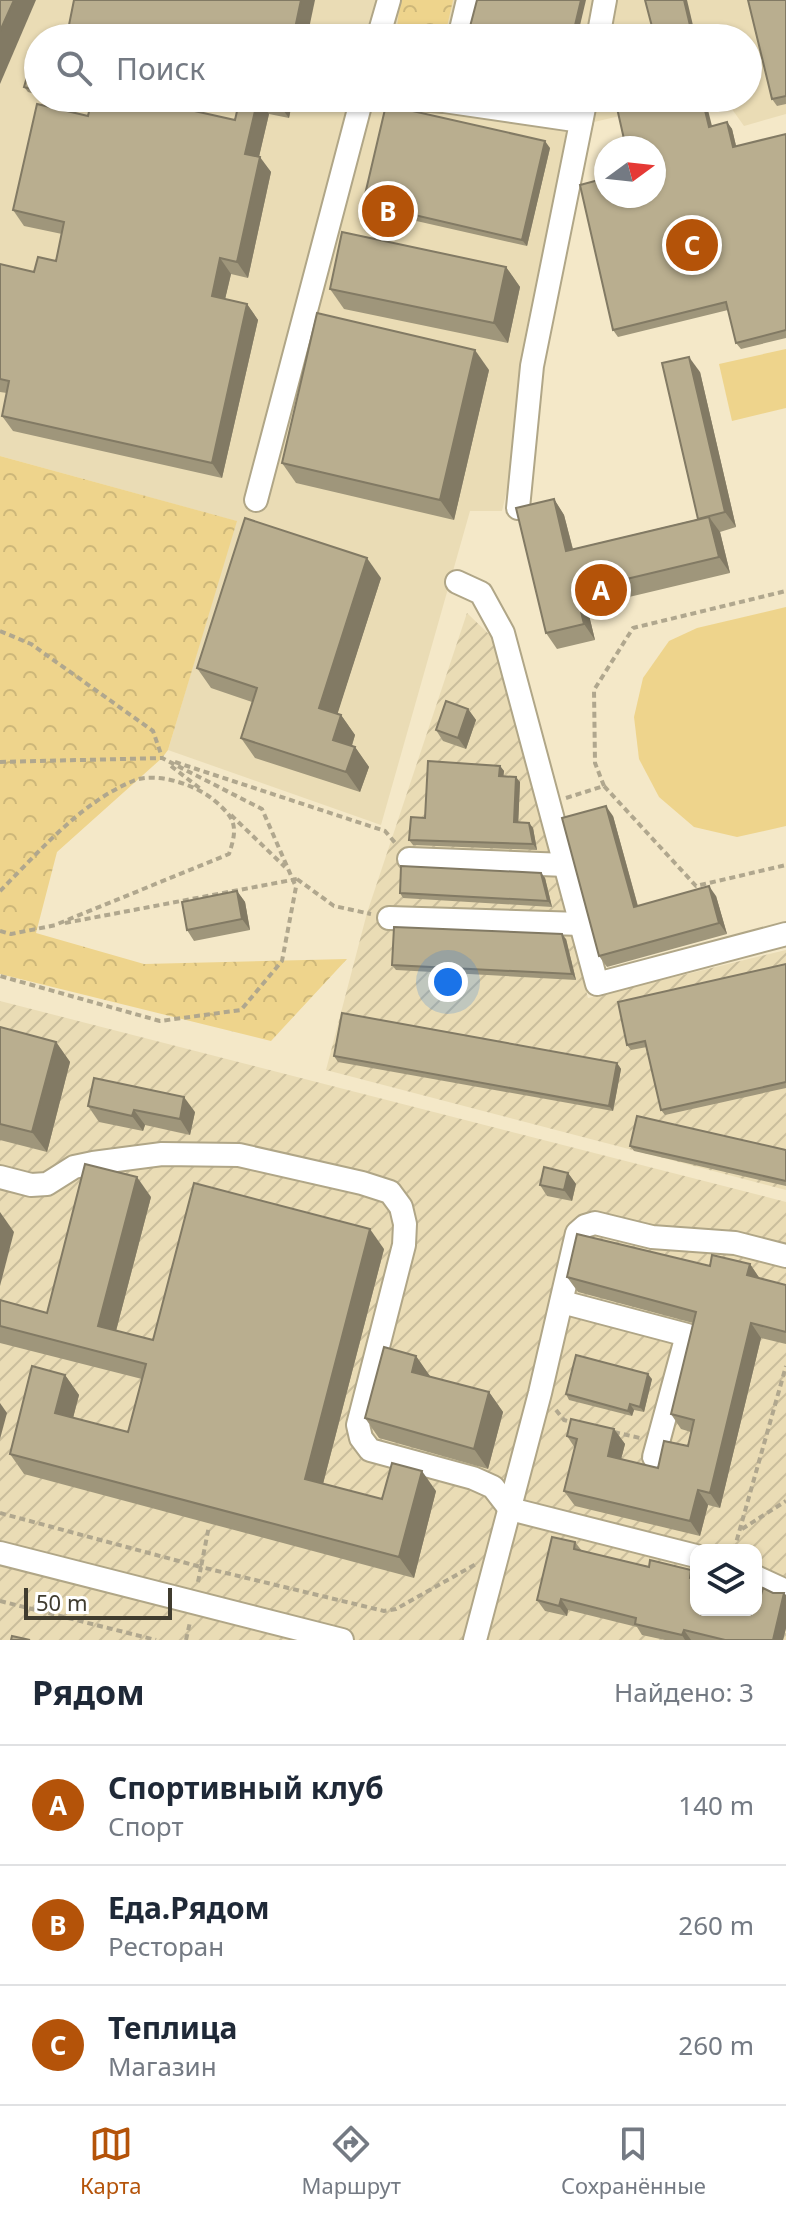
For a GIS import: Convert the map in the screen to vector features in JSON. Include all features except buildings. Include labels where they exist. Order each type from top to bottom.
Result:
[{"type":"street","points":[[382,24],[389,0]]},
{"type":"street","points":[[462,24],[468,0]]},
{"type":"street","points":[[601,24],[605,0]]},
{"type":"street","points":[[256,500],[358,112]]},
{"type":"street","points":[[525,112],[581,121]]},
{"type":"street","points":[[518,508],[532,366],[583,112]]},
{"type":"street","points":[[457,582],[481,593],[503,633],[597,984],[786,934]]},
{"type":"street","points":[[409,859],[566,865]]},
{"type":"street","points":[[389,918],[582,924]]},
{"type":"street","points":[[0,1177],[31,1185],[47,1184],[74,1167],[93,1163],[162,1154],[239,1155],[390,1192],[401,1207],[405,1224],[404,1245],[358,1425],[361,1438],[370,1450],[473,1478],[493,1487],[510,1509],[690,1554]]},
{"type":"street","points":[[475,1640],[577,1233],[595,1223],[652,1237],[735,1243],[786,1256]]},
{"type":"street","points":[[562,1302],[687,1335],[656,1450]]},
{"type":"street","points":[[0,1553],[342,1640]]},
{"type":"street","points":[[762,1580],[786,1591]]},
{"type":"path","points":[[786,591],[633,628],[594,690],[595,763],[604,786],[696,886],[786,865]]},
{"type":"path","points":[[0,631],[31,644],[153,731],[162,758],[231,814],[288,870]]},
{"type":"path","points":[[0,976],[160,1021],[241,1010],[282,961],[296,887],[262,809],[162,758]]},
{"type":"path","points":[[0,762],[162,758],[385,831],[409,859]]},
{"type":"path","points":[[0,891],[73,817],[136,779],[170,779],[207,794]]},
{"type":"path","points":[[548,802],[604,786]]},
{"type":"path","points":[[55,925],[229,854],[236,834],[231,814]]},
{"type":"path","points":[[0,931],[11,934],[294,879],[334,906],[389,918]]},
{"type":"path","points":[[736,1544],[786,1366]]},
{"type":"path","points":[[611,1431],[656,1450]]},
{"type":"path","points":[[740,1530],[786,1501]]},
{"type":"path","points":[[0,1513],[201,1567],[384,1611],[396,1609],[499,1551]]},
{"type":"path","points":[[186,1640],[209,1526]]},
{"type":"path","points":[[0,1601],[156,1640]]},
{"type":"shaded area","points":[[0,0],[786,0],[786,114],[744,126],[734,112],[762,112],[762,24],[24,24],[24,112],[637,112],[594,122],[502,511],[470,511],[381,825],[168,750],[236,521],[0,456]]},
{"type":"shaded area","points":[[467,613],[496,641],[588,998],[786,950],[786,1190],[326,1070],[367,913]]},
{"type":"shaded area","points":[[0,1001],[786,1202],[786,1640],[0,1640]]},
{"type":"green space","points":[[400,0],[453,0],[448,24],[397,24]]},
{"type":"green space","points":[[786,349],[786,408],[732,421],[719,364]]},
{"type":"green space","points":[[0,456],[237,521],[168,750],[57,852],[36,933],[144,964],[347,959],[271,1041],[0,974]]},
{"type":"green space","points":[[786,607],[786,826],[737,837],[694,827],[659,797],[639,759],[634,717],[643,678],[669,641],[697,628]]},
{"type":"place","name":"Еда.Рядом","points":[[388,211]]},
{"type":"place","name":"Теплица","points":[[692,245]]},
{"type":"place","name":"Спортивный клуб","points":[[601,590]]}]
